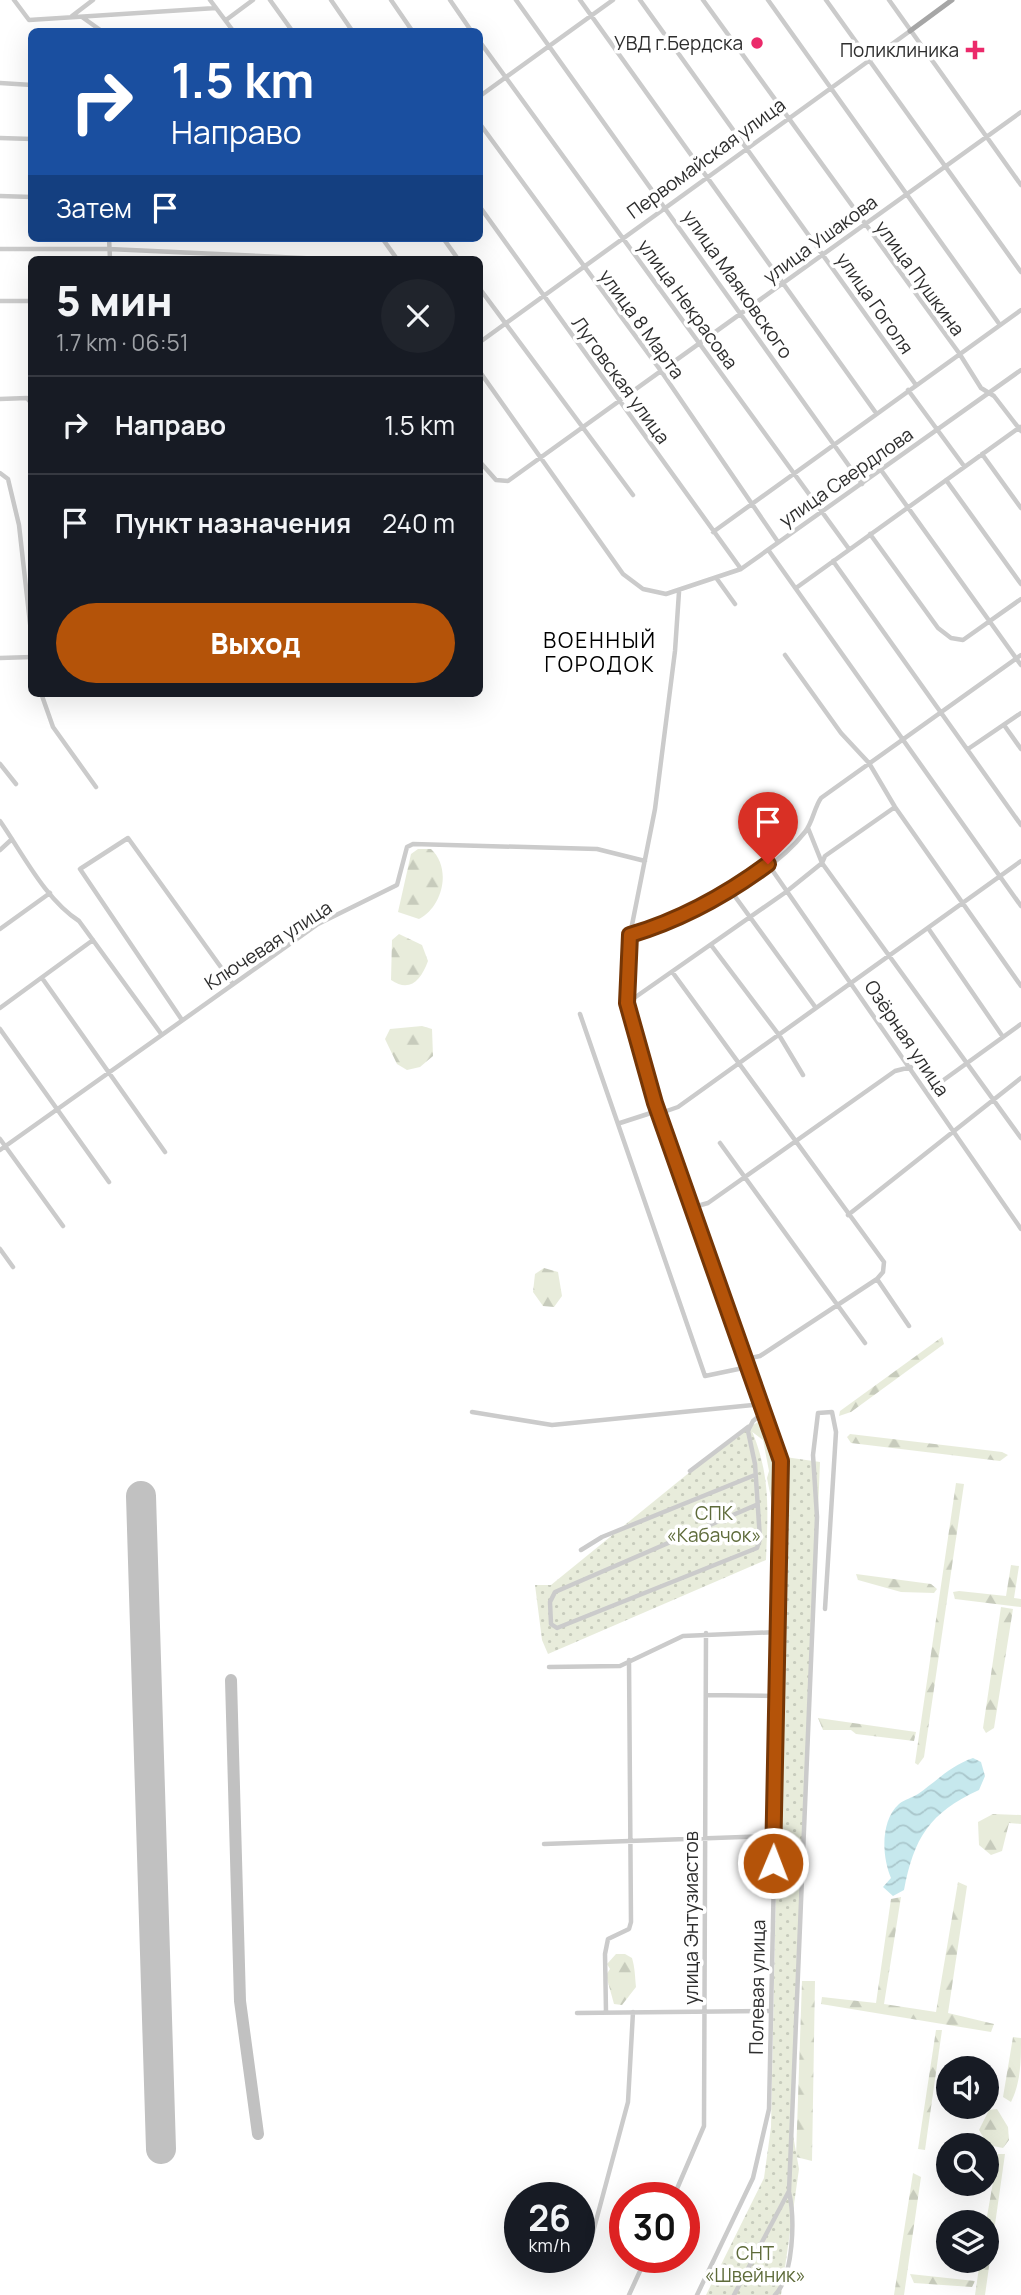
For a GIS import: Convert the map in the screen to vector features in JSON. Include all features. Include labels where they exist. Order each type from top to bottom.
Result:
[{"type":"main road","name":"Первомайская улица","points":[[910,31],[944,2],[952,0]]},
{"type":"street","points":[[14,0],[29,20],[216,8]]},
{"type":"street","points":[[72,16],[93,0]]},
{"type":"street","points":[[210,0],[230,28]]},
{"type":"street","points":[[225,20],[253,0]]},
{"type":"street","points":[[271,0],[290,28]]},
{"type":"street","points":[[331,0],[350,28]]},
{"type":"street","points":[[391,0],[410,28]]},
{"type":"street","points":[[450,0],[469,28]]},
{"type":"street","name":"улица Маяковского","points":[[516,0],[862,484]]},
{"type":"street","points":[[580,0],[876,413]]},
{"type":"street","points":[[483,94],[613,0]]},
{"type":"street","name":"улица Гоголя","points":[[640,0],[916,385]]},
{"type":"street","name":"улица Пушкина","points":[[703,0],[981,388],[989,393],[1020,428]]},
{"type":"street","points":[[768,0],[1000,325]]},
{"type":"street","points":[[826,0],[1021,272]]},
{"type":"street","points":[[889,0],[1021,186]]},
{"type":"street","points":[[81,17],[97,28]]},
{"type":"street","name":"Первомайская улица","points":[[483,340],[910,31]]},
{"type":"street","name":"улица Некрасова","points":[[483,46],[849,549]]},
{"type":"street","points":[[0,83],[28,85]]},
{"type":"street","name":"улица Ушакова","points":[[483,465],[496,480],[508,481],[1021,112]]},
{"type":"street","name":"улица 8 Марта","points":[[483,128],[661,371],[778,543]]},
{"type":"street","points":[[0,138],[28,139]]},
{"type":"street","points":[[0,197],[28,197]]},
{"type":"street","name":"Луговская улица","points":[[483,211],[740,569]]},
{"type":"street","points":[[109,242],[110,256]]},
{"type":"street","points":[[0,249],[109,249],[231,256]]},
{"type":"street","points":[[483,293],[634,495]]},
{"type":"street","points":[[0,301],[28,302]]},
{"type":"street","points":[[713,532],[1021,310]]},
{"type":"street","name":"улица Свердлова","points":[[679,592],[740,569],[769,551],[1021,370]]},
{"type":"street","points":[[483,376],[629,579],[654,593],[679,592]]},
{"type":"street","points":[[908,390],[964,466]]},
{"type":"street","points":[[0,399],[28,399]]},
{"type":"street","points":[[796,587],[1020,428]]},
{"type":"street","points":[[982,454],[1021,508]]},
{"type":"street","points":[[881,470],[1019,657],[1021,665]]},
{"type":"street","points":[[0,473],[8,479],[19,525],[28,605]]},
{"type":"street","points":[[946,480],[1021,584]]},
{"type":"street","points":[[870,534],[945,634],[962,640],[1021,599]]},
{"type":"street","points":[[769,551],[1021,906]]},
{"type":"street","points":[[833,561],[1021,825]]},
{"type":"street","points":[[717,579],[734,604]]},
{"type":"street","name":"Полевая улица","points":[[679,592],[668,715],[630,935],[627,1003],[658,1113],[781,1461],[769,2109],[752,2178],[697,2295]]},
{"type":"street","points":[[785,655],[841,733],[869,763],[895,807],[1021,986]]},
{"type":"street","points":[[0,659],[28,657]]},
{"type":"street","points":[[630,935],[662,926],[731,891],[794,845],[808,828],[813,810],[821,798],[1019,657]]},
{"type":"street","points":[[42,697],[53,727],[96,787]]},
{"type":"street","points":[[968,749],[1021,713]]},
{"type":"street","points":[[1004,724],[1021,749]]},
{"type":"street","points":[[0,764],[16,784]]},
{"type":"street","points":[[627,1003],[786,892],[822,863],[825,856],[895,807]]},
{"type":"street","points":[[0,821],[51,892],[93,940],[162,1035]]},
{"type":"street","points":[[808,828],[822,863],[890,953],[1020,1136]]},
{"type":"street","points":[[182,1020],[80,869],[128,838],[167,888],[233,984]]},
{"type":"street","points":[[0,850],[12,839]]},
{"type":"street","name":"Ключевая улица","points":[[3,1148],[318,925],[397,885],[407,847],[413,844],[597,849],[645,860]]},
{"type":"street","points":[[620,1123],[678,1107],[1021,861]]},
{"type":"street","name":"Озёрная улица","points":[[768,864],[953,1131],[1019,1221],[1021,1229]]},
{"type":"street","points":[[731,891],[816,1008]]},
{"type":"street","points":[[0,929],[51,892]]},
{"type":"street","points":[[928,928],[1003,1037]]},
{"type":"street","points":[[0,1008],[93,940]]},
{"type":"street","points":[[711,945],[779,1035],[803,1075]]},
{"type":"street","points":[[673,973],[884,1262],[883,1272],[877,1279],[760,1356],[746,1359]]},
{"type":"street","points":[[41,978],[165,1152]]},
{"type":"street","points":[[580,1014],[620,1123],[705,1376],[748,1367]]},
{"type":"street","points":[[927,1092],[1021,1024]]},
{"type":"street","points":[[0,1029],[109,1182]]},
{"type":"street","points":[[690,1208],[708,1203],[895,1070],[911,1067]]},
{"type":"street","points":[[848,1215],[1021,1078]]},
{"type":"street","points":[[0,1139],[3,1148],[63,1226]]},
{"type":"street","points":[[720,1143],[836,1307],[865,1343]]},
{"type":"street","points":[[0,1249],[13,1266]]},
{"type":"street","points":[[877,1279],[909,1326]]},
{"type":"street","points":[[472,1412],[552,1425],[763,1405]]},
{"type":"street","points":[[690,1471],[765,1411]]},
{"type":"street","points":[[775,2295],[785,2283],[791,2240],[789,2191],[817,1517],[813,1455],[818,1413],[832,1412],[836,1432],[825,1609]]},
{"type":"street","points":[[749,1426],[760,1539],[757,1548],[557,1628],[551,1624],[550,1602],[555,1592],[756,1505]]},
{"type":"street","points":[[581,1550],[602,1537],[755,1475]]},
{"type":"street","points":[[549,1667],[620,1666],[683,1636],[778,1632]]},
{"type":"street","name":"улица Энтузиастов","points":[[680,2182],[704,2126],[706,1633]]},
{"type":"street","points":[[606,2012],[604,1954],[608,1939],[629,1929],[631,1922],[629,1660]]},
{"type":"street","points":[[706,1695],[776,1696]]},
{"type":"street","points":[[544,1844],[774,1836]]},
{"type":"street","points":[[577,2013],[770,2011]]},
{"type":"street","points":[[595,2225],[628,2102],[632,2012]]},
{"type":"street","points":[[734,2295],[789,2191]]},
{"type":"street","points":[[629,2295],[639,2273]]},
{"type":"green space","points":[[418,849],[431,849],[441,866],[443,876],[439,897],[434,906],[419,919],[398,912],[411,854]]},
{"type":"green space","points":[[399,934],[422,945],[428,961],[422,974],[409,985],[391,980],[392,940]]},
{"type":"green space","points":[[422,1026],[432,1029],[433,1056],[420,1067],[407,1070],[397,1064],[385,1039],[390,1029]]},
{"type":"green space","points":[[544,1268],[558,1272],[562,1296],[554,1307],[543,1306],[533,1292],[535,1274]]},
{"type":"green space","points":[[942,1337],[944,1344],[851,1412],[839,1416],[840,1411]]},
{"type":"green space","points":[[761,1420],[776,1464],[779,1499],[775,1567],[770,1565],[773,1508],[767,1478],[769,1471],[763,1440],[751,1431],[753,1425]]},
{"type":"green space","name":"СПК «Кабачок»","points":[[749,1424],[765,1475],[766,1560],[548,1654],[542,1640],[535,1585],[551,1585]]},
{"type":"green space","points":[[850,1434],[1002,1452],[1008,1455],[1000,1461],[851,1443],[847,1437]]},
{"type":"green space","name":"СНТ «Швейник»","points":[[785,1457],[820,1462],[793,2135],[799,2169],[781,2295],[706,2295],[764,2178],[771,2127]]},
{"type":"green space","points":[[956,1483],[964,1484],[924,1757],[918,1765],[915,1763]]},
{"type":"green space","points":[[1011,1565],[1019,1566],[1014,1598],[1021,1599],[1021,1607],[955,1599],[953,1592],[959,1591],[1006,1596]]},
{"type":"green space","points":[[856,1574],[931,1584],[937,1589],[934,1593],[901,1592],[858,1580]]},
{"type":"green space","points":[[1001,1607],[1013,1609],[994,1728],[986,1733],[983,1728]]},
{"type":"green space","points":[[818,1718],[916,1732],[914,1741],[856,1734],[851,1730],[823,1730]]},
{"type":"green space","points":[[993,1814],[1021,1815],[1021,1824],[1009,1823],[1002,1851],[991,1855],[979,1845],[978,1822]]},
{"type":"green space","points":[[958,1882],[967,1886],[948,2013],[994,2024],[991,2032],[821,2004],[822,1997],[876,2003],[891,1899],[901,1897],[884,2004],[936,2012]]},
{"type":"green space","points":[[616,1954],[625,1954],[632,1958],[635,1972],[636,1987],[622,2005],[614,2004],[606,1975],[610,1969],[607,1964]]},
{"type":"green space","points":[[802,1981],[815,1981],[812,2161],[796,2157]]},
{"type":"green space","points":[[936,2030],[942,2030],[938,2056],[936,2056],[925,2150],[918,2149]]},
{"type":"green space","points":[[1013,2037],[1021,2038],[1021,2055],[1019,2079],[1011,2102],[1003,2097]]},
{"type":"green space","points":[[999,2112],[1008,2127],[1009,2140],[1003,2148],[999,2147],[999,2133],[981,2133],[979,2130],[984,2119],[999,2119]]},
{"type":"green space","points":[[999,2154],[1005,2154],[997,2210],[988,2210],[991,2196],[999,2196]]},
{"type":"green space","points":[[913,2173],[921,2177],[904,2295],[894,2295]]},
{"type":"green space","points":[[978,2273],[988,2273],[985,2295],[975,2295]]},
{"type":"green space","points":[[910,2274],[975,2281],[972,2287],[914,2283]]},
{"type":"water","points":[[973,1758],[981,1762],[985,1776],[979,1790],[948,1808],[926,1829],[913,1856],[904,1890],[893,1896],[883,1887],[891,1878],[884,1840],[888,1820],[893,1811],[901,1802]]},
{"type":"taxiway","points":[[231,1680],[240,2001],[258,2134]]},
{"type":"runway","points":[[141,1496],[161,2149]]},
{"type":"place","name":"УВД г.Бердска","points":[[757,43]]},
{"type":"place","name":"Поликлиника","points":[[975,50]]},
{"type":"district","name":"ВОЕННЫЙ ГОРОДОК","points":[[600,653]]},
{"type":"route","points":[[768,864],[731,891],[662,926],[630,935],[626,975],[627,1003],[655,1103],[690,1208],[760,1395],[781,1461],[773,1863]]}]
